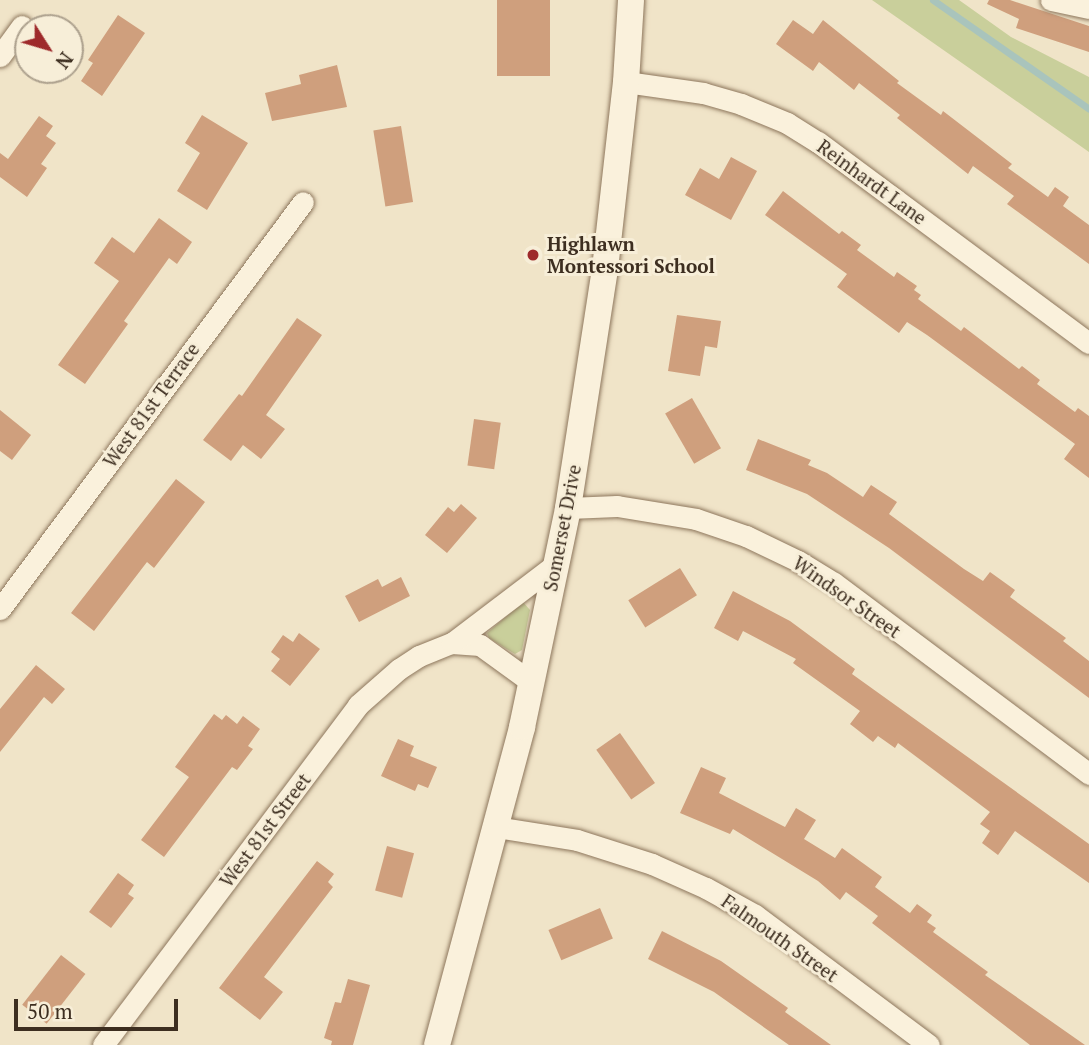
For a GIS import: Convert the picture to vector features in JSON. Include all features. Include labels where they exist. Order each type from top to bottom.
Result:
[{"type":"street","name":"Somerset Drive","points":[[437,1045],[496,827],[531,682],[568,508],[605,269],[626,82],[631,0]]},
{"type":"street","points":[[1051,0],[1089,8]]},
{"type":"street","points":[[0,56],[14,37]]},
{"type":"street","name":"Reinhardt Lane","points":[[626,82],[703,93],[741,104],[787,123],[818,142],[1089,343]]},
{"type":"street","name":"West 81st Terrace","points":[[0,609],[303,202]]},
{"type":"street","name":"Windsor Street","points":[[568,508],[617,506],[696,519],[746,536],[798,561],[834,583],[1089,774]]},
{"type":"street","name":"West 81st Street","points":[[103,1045],[358,705],[399,669],[419,656],[452,643],[556,564]]},
{"type":"street","points":[[452,643],[480,645],[531,682]]},
{"type":"street","name":"Falmouth Street","points":[[496,827],[578,840],[652,864],[706,888],[755,915],[929,1045]]},
{"type":"green space","points":[[872,0],[959,0],[1011,37],[1089,77],[1089,152]]},
{"type":"green space","points":[[523,602],[530,610],[522,650],[515,654],[489,638],[487,633]]},
{"type":"building","points":[[497,0],[550,0],[550,76],[497,76]]},
{"type":"building","points":[[989,0],[1010,0],[1089,26],[1089,52],[1016,28],[1019,19],[987,4]]},
{"type":"building","points":[[118,15],[145,33],[102,96],[84,83],[84,76],[93,63],[88,60]]},
{"type":"building","points":[[793,20],[813,34],[823,20],[899,81],[897,83],[941,115],[943,111],[1012,164],[1008,168],[1048,197],[1055,187],[1069,197],[1063,206],[1089,225],[1089,264],[1007,204],[1014,196],[973,166],[968,174],[897,118],[900,115],[859,83],[854,90],[819,62],[813,71],[776,44]]},
{"type":"building","points":[[337,65],[347,107],[272,121],[265,93],[301,84],[299,75]]},
{"type":"building","points":[[202,115],[248,143],[207,210],[177,191],[200,153],[185,143]]},
{"type":"building","points":[[39,116],[53,126],[46,136],[56,143],[41,164],[47,168],[27,197],[0,177],[0,153],[8,159]]},
{"type":"building","points":[[401,126],[413,202],[385,206],[373,130]]},
{"type":"building","points":[[731,157],[757,171],[731,220],[685,195],[700,168],[719,179]]},
{"type":"building","points":[[783,191],[839,234],[842,231],[861,245],[857,250],[894,277],[897,272],[917,286],[914,290],[921,295],[918,299],[961,331],[964,327],[1019,369],[1022,366],[1040,380],[1037,384],[1075,412],[1078,408],[1089,416],[1089,478],[1064,459],[1075,444],[927,335],[907,322],[899,333],[837,287],[847,274],[765,215]]},
{"type":"building","points":[[159,218],[192,242],[177,264],[169,258],[124,321],[128,324],[85,384],[58,365],[119,281],[94,263],[112,237],[134,253]]},
{"type":"building","points":[[677,315],[721,321],[717,348],[705,346],[700,376],[668,371]]},
{"type":"building","points":[[297,318],[322,335],[266,415],[285,429],[261,459],[243,445],[231,461],[203,440],[239,394],[242,396]]},
{"type":"building","points":[[692,398],[721,448],[694,464],[665,414]]},
{"type":"building","points":[[0,410],[31,435],[12,460],[0,451]]},
{"type":"building","points":[[474,419],[501,423],[494,469],[467,466]]},
{"type":"building","points":[[758,439],[811,460],[808,465],[827,473],[863,497],[871,485],[897,502],[889,514],[964,569],[983,581],[990,572],[1015,590],[1010,597],[1066,638],[1063,641],[1089,661],[1089,698],[889,548],[807,494],[746,470]]},
{"type":"building","points":[[176,479],[205,502],[154,568],[147,562],[94,631],[71,613]]},
{"type":"building","points":[[461,504],[477,518],[447,553],[425,535],[448,507],[454,512]]},
{"type":"building","points":[[680,568],[697,595],[645,627],[628,600]]},
{"type":"building","points":[[401,577],[410,596],[359,622],[345,596],[378,579],[382,587]]},
{"type":"building","points":[[733,591],[790,621],[855,669],[852,674],[1089,844],[1089,883],[1015,831],[998,855],[982,843],[990,831],[980,824],[990,812],[898,743],[895,748],[878,736],[873,742],[850,724],[860,711],[793,663],[796,659],[743,631],[738,641],[714,628]]},
{"type":"building","points":[[299,633],[320,649],[290,686],[271,671],[280,659],[271,652],[283,635],[293,642]]},
{"type":"building","points":[[36,665],[65,689],[52,704],[44,697],[0,752],[0,709]]},
{"type":"building","points":[[214,714],[222,720],[226,715],[237,724],[243,716],[260,729],[248,746],[253,749],[237,770],[232,767],[164,857],[141,840],[189,777],[175,767]]},
{"type":"building","points":[[620,733],[655,783],[631,800],[596,750]]},
{"type":"building","points":[[398,739],[414,746],[410,756],[437,767],[428,788],[418,784],[415,791],[381,776]]},
{"type":"building","points":[[701,767],[726,778],[719,793],[785,827],[796,808],[816,820],[804,839],[835,858],[842,848],[882,877],[875,887],[910,913],[917,904],[932,915],[927,922],[936,928],[933,932],[988,972],[985,975],[1085,1045],[1030,1045],[872,923],[878,916],[846,892],[840,900],[818,881],[733,829],[730,834],[680,813]]},
{"type":"building","points":[[387,846],[414,853],[402,898],[375,890]]},
{"type":"building","points":[[317,861],[334,874],[328,882],[333,887],[264,977],[283,992],[260,1020],[219,988]]},
{"type":"building","points":[[118,873],[134,885],[128,894],[134,898],[111,928],[89,912]]},
{"type":"building","points":[[600,908],[613,938],[561,960],[548,930]]},
{"type":"building","points":[[662,931],[721,961],[788,1008],[785,1012],[831,1045],[789,1045],[714,992],[648,959]]},
{"type":"building","points":[[61,955],[85,974],[47,1024],[22,1005]]},
{"type":"building","points":[[348,979],[370,985],[353,1045],[331,1045],[332,1041],[324,1038],[335,1002],[341,1003]]},
{"type":"waterway","points":[[933,0],[1089,109]]},
{"type":"place","name":"Highlawn Montessori School","points":[[533,255]]}]
